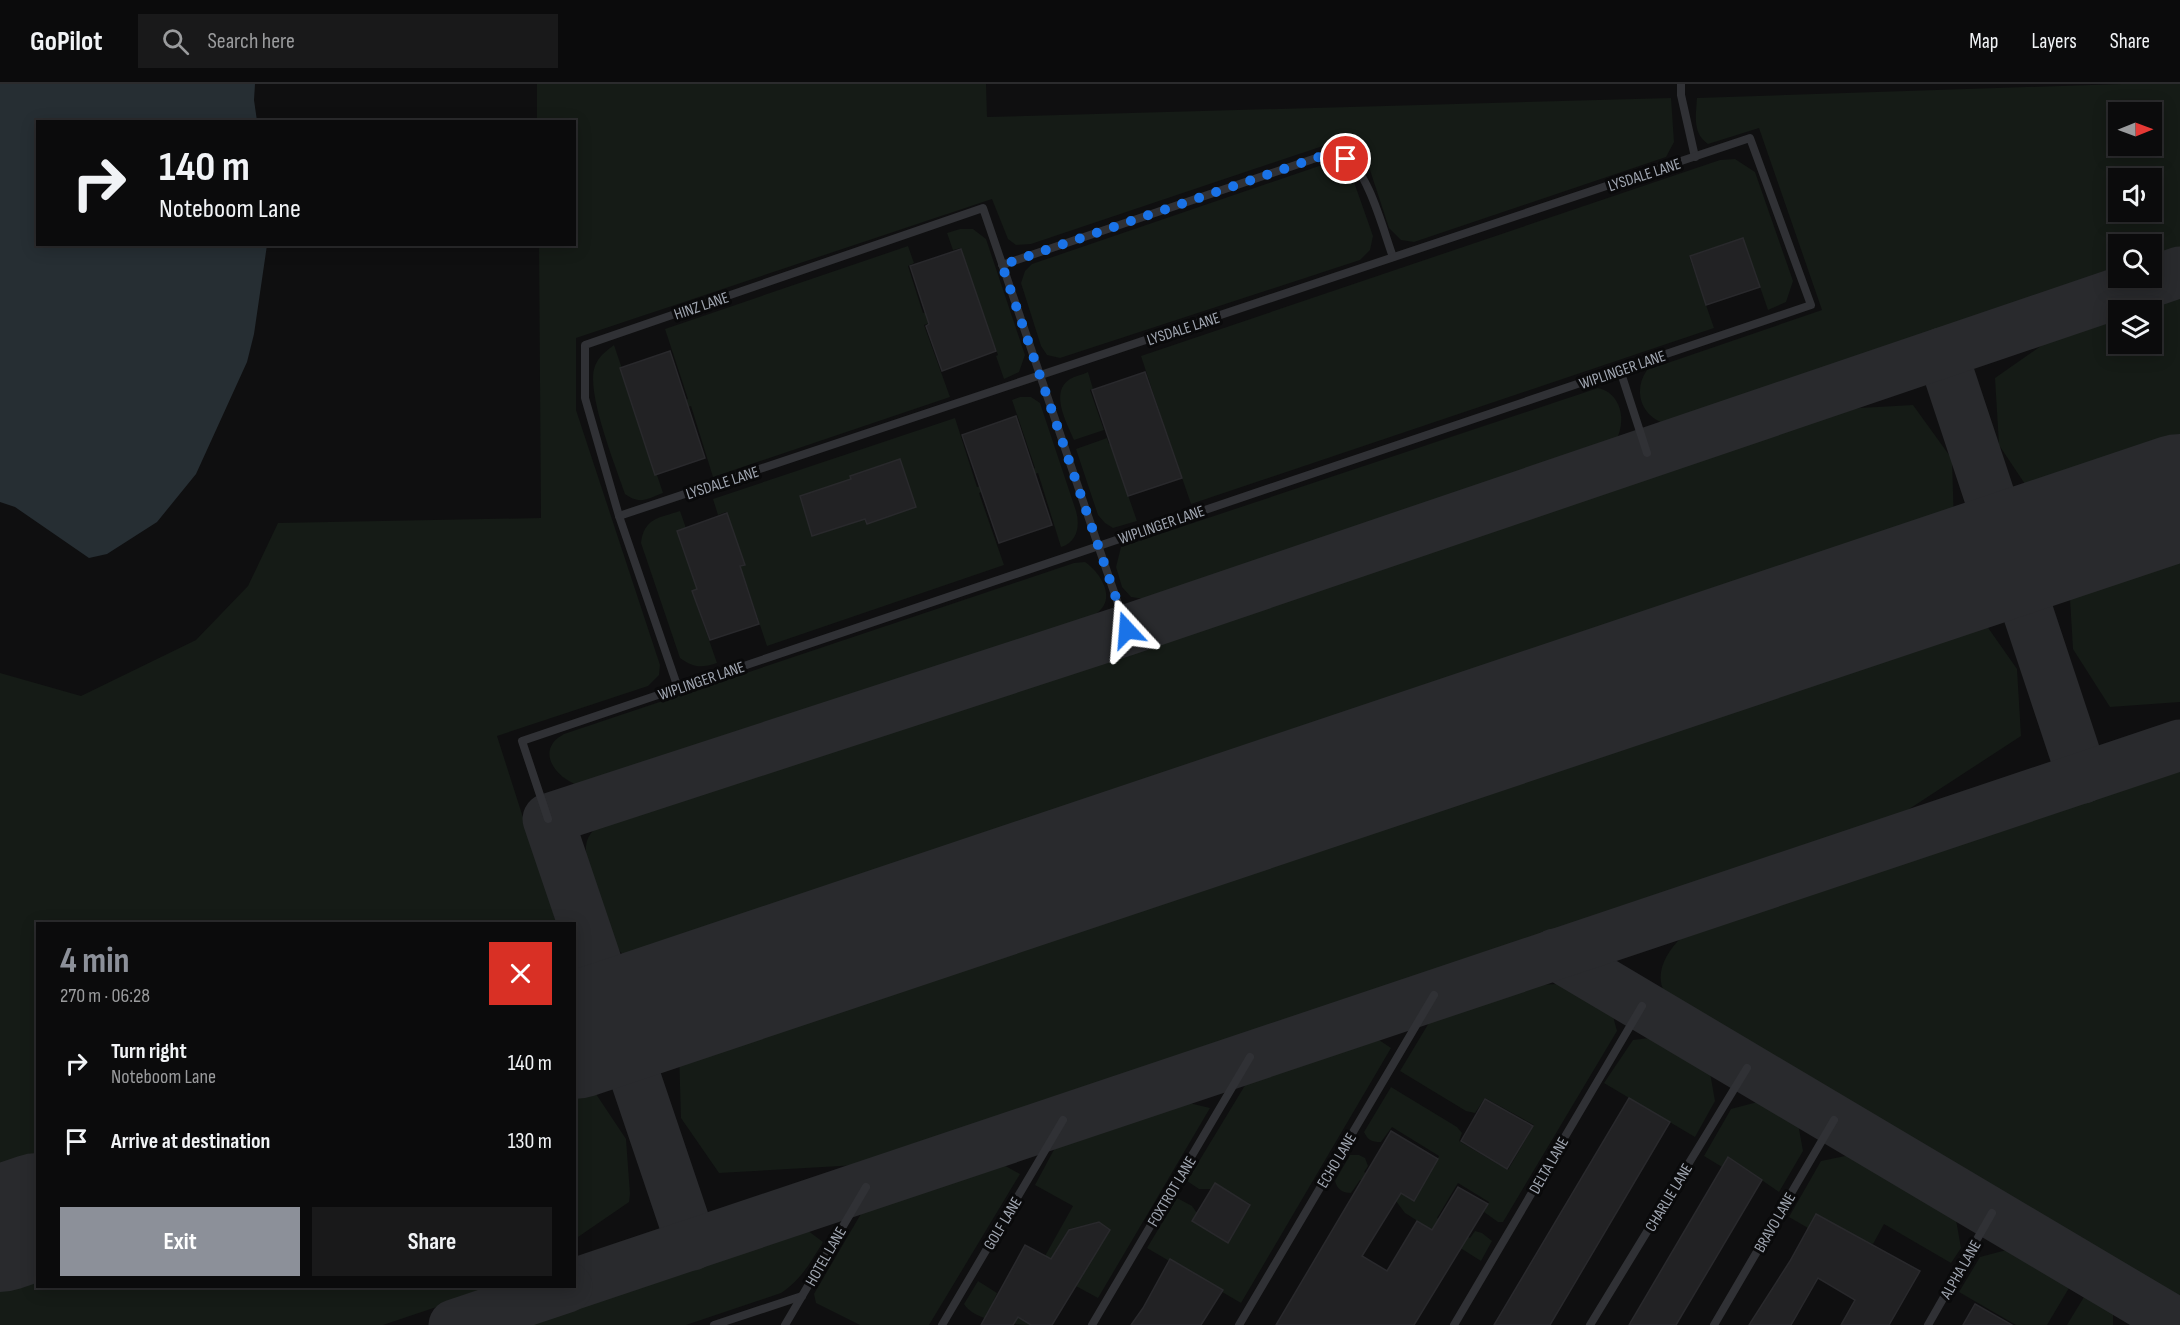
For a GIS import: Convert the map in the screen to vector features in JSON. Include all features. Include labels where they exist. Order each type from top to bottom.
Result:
[{"type":"lane","points":[[1681,84],[1681,95],[1695,156]]},
{"type":"lane","name":"LYSDALE LANE","points":[[619,516],[1750,138],[1811,305]]},
{"type":"lane","points":[[1127,630],[1002,265],[1322,156],[1336,155],[1346,159],[1363,177],[1393,258]]},
{"type":"lane","name":"HINZ LANE","points":[[619,516],[585,398],[585,345],[983,208],[1002,265]]},
{"type":"lane","name":"WIPLINGER LANE","points":[[548,819],[522,741],[1811,305]]},
{"type":"lane","points":[[1620,370],[1647,453]]},
{"type":"lane","points":[[619,516],[678,688]]},
{"type":"lane","name":"ECHO LANE","points":[[1239,1325],[1434,995]]},
{"type":"lane","name":"DELTA LANE","points":[[1454,1325],[1642,1006]]},
{"type":"lane","name":"FOXTROT LANE","points":[[1092,1325],[1250,1057]]},
{"type":"lane","name":"CHARLIE LANE","points":[[1590,1325],[1747,1068]]},
{"type":"lane","name":"GOLF LANE","points":[[942,1325],[1063,1120]]},
{"type":"lane","name":"BRAVO LANE","points":[[1714,1325],[1834,1120]]},
{"type":"lane","name":"HOTEL LANE","points":[[785,1325],[866,1186]]},
{"type":"lane","name":"ALPHA LANE","points":[[1928,1325],[1992,1213]]},
{"type":"lane","points":[[714,1325],[802,1296]]},
{"type":"shaded area","points":[[0,84],[255,84],[254,100],[257,120],[36,120],[36,246],[267,246],[254,334],[247,362],[196,474],[157,522],[107,554],[89,558],[15,507],[0,502]]},
{"type":"shaded area","points":[[537,84],[986,84],[987,117],[1671,98],[1674,142],[1666,157],[1414,242],[1401,240],[1389,228],[1369,167],[1343,147],[1323,146],[1031,244],[1016,245],[1008,239],[992,199],[576,338],[576,410],[660,665],[659,675],[648,686],[497,736],[556,922],[36,922],[36,1172],[0,1184],[0,673],[81,696],[196,640],[248,586],[278,523],[541,518],[539,246],[576,246],[576,120],[537,120]]},
{"type":"shaded area","points":[[2180,84],[2180,252],[2162,258],[2162,234],[2108,234],[2108,276],[1667,424],[1651,416],[1642,403],[1640,386],[1647,370],[1822,310],[1759,128],[1708,144],[1699,135],[1696,117],[1697,98]]},
{"type":"shaded area","points":[[1735,159],[1755,172],[1793,281],[1786,302],[1768,310],[1743,238],[1689,256],[1714,328],[1191,504],[1167,434],[1113,452],[1137,521],[1113,528],[1098,515],[1076,449],[1107,438],[1109,444],[1164,426],[1141,356],[1720,160]]},
{"type":"shaded area","points":[[1334,164],[1345,170],[1354,182],[1373,236],[1370,250],[1360,260],[1060,358],[1047,355],[1041,346],[1021,283],[1025,271],[1032,264],[1319,166]]},
{"type":"shaded area","points":[[960,229],[973,229],[986,239],[1025,355],[1019,372],[1004,379],[980,305],[924,325],[950,397],[713,477],[691,406],[640,424],[663,493],[639,500],[625,494],[603,429],[594,393],[595,366],[608,349],[614,345],[638,416],[688,399],[665,329],[908,246],[914,263],[908,266],[923,313],[976,296],[961,248],[953,250],[947,233]]},
{"type":"shaded area","points":[[2180,290],[2180,451],[2035,499],[1999,445],[1995,378],[2048,341],[2108,315],[2108,354],[2162,354],[2162,300],[2150,300]]},
{"type":"shaded area","points":[[1088,372],[1093,389],[1090,390],[1104,430],[1074,440],[1064,417],[1060,400],[1061,392],[1070,379]]},
{"type":"shaded area","points":[[1598,388],[1612,396],[1620,410],[1621,426],[1615,442],[1145,599],[1131,597],[1122,587],[1116,567],[1121,547]]},
{"type":"shaded area","points":[[1031,397],[1040,403],[1076,511],[1078,522],[1076,532],[1067,545],[1061,547],[1038,473],[979,493],[1004,565],[767,646],[743,574],[692,591],[717,663],[698,666],[689,664],[680,658],[641,543],[645,528],[654,520],[680,511],[686,528],[677,531],[695,582],[745,564],[726,512],[718,515],[713,499],[955,418],[977,487],[1035,468],[1012,400]]},
{"type":"shaded area","points":[[1913,405],[1952,459],[1954,525],[668,960],[642,962],[627,958],[613,939],[599,906],[589,871],[586,846],[591,834],[608,818],[1824,410]]},
{"type":"shaded area","points":[[2180,544],[2180,702],[2110,707],[2073,649],[2069,582]]},
{"type":"shaded area","points":[[1085,562],[1098,575],[1106,593],[1104,605],[1094,616],[601,783],[587,786],[576,784],[562,776],[552,764],[550,750],[554,742],[564,734],[1074,563]]},
{"type":"shaded area","points":[[1977,612],[2017,669],[2021,736],[1903,813],[858,1165],[719,1173],[681,1118],[679,1052],[683,1046]]},
{"type":"shaded area","points":[[2180,769],[2180,1307],[1675,1005],[1667,997],[1663,988],[1661,971],[1664,962],[1682,937]]},
{"type":"shaded area","points":[[1558,984],[1611,1009],[1617,1031],[1503,1222],[1498,1222],[1484,1212],[1489,1202],[1458,1183],[1437,1218],[1470,1238],[1475,1231],[1482,1233],[1492,1241],[1481,1261],[1405,1213],[1396,1201],[1360,1180],[1351,1193],[1339,1188],[1335,1181],[1350,1155],[1359,1155],[1365,1158],[1368,1166],[1364,1172],[1414,1201],[1439,1156],[1392,1127],[1381,1142],[1372,1141],[1367,1137],[1364,1132],[1391,1087],[1457,1127],[1462,1133],[1459,1141],[1508,1170],[1534,1125],[1485,1098],[1475,1113],[1466,1111],[1400,1071],[1430,1021],[1536,985]]},
{"type":"shaded area","points":[[1657,1037],[1709,1067],[1715,1101],[1695,1137],[1604,1083],[1633,1040]]},
{"type":"shaded area","points":[[1376,1038],[1391,1048],[1241,1303],[1147,1248],[1177,1198],[1192,1206],[1197,1213],[1192,1221],[1228,1242],[1250,1204],[1215,1184],[1211,1189],[1199,1189],[1187,1181],[1247,1082]]},
{"type":"shaded area","points":[[576,1082],[590,1085],[626,1139],[630,1194],[629,1202],[576,1238]]},
{"type":"shaded area","points":[[1765,1100],[1797,1118],[1803,1151],[1779,1192],[1728,1157],[1722,1167],[1704,1156],[1731,1109]]},
{"type":"shaded area","points":[[1185,1102],[1210,1108],[1098,1298],[1076,1286],[1099,1222],[1069,1229],[1051,1259],[1045,1256],[1073,1206],[1035,1185],[1057,1144]]},
{"type":"shaded area","points":[[1855,1154],[1955,1214],[1961,1248],[1951,1263],[1884,1224],[1873,1244],[1863,1241],[1816,1215],[1808,1228],[1789,1217],[1821,1161]]},
{"type":"shaded area","points":[[1002,1164],[1020,1174],[929,1325],[860,1325],[816,1303],[814,1294],[862,1212]]},
{"type":"shaded area","points":[[807,1230],[823,1242],[805,1270],[788,1288],[781,1293],[686,1325],[521,1325],[646,1285]]},
{"type":"shaded area","points":[[2014,1248],[2069,1281],[2069,1288],[2047,1325],[2016,1325],[1959,1292],[1980,1257]]},
{"type":"shaded area","points":[[36,1263],[36,1288],[493,1288],[383,1325],[0,1325],[0,1276]]},
{"type":"shaded area","points":[[978,1281],[997,1293],[993,1302],[1031,1325],[995,1321],[969,1310],[964,1304]]},
{"type":"shaded area","points":[[2090,1293],[2113,1307],[2113,1325],[2067,1325],[2084,1297]]},
{"type":"building","points":[[1743,238],[1760,287],[1706,305],[1690,256]]},
{"type":"building","points":[[961,249],[996,351],[942,371],[926,326],[929,324],[910,266]]},
{"type":"building","points":[[670,351],[705,458],[655,475],[620,368]]},
{"type":"building","points":[[1145,372],[1182,478],[1128,496],[1092,390]]},
{"type":"building","points":[[1016,416],[1052,525],[999,543],[962,435]]},
{"type":"building","points":[[900,459],[916,507],[867,524],[865,519],[812,536],[800,496]]},
{"type":"building","points":[[727,513],[745,565],[740,566],[759,624],[710,640],[692,591],[697,589],[677,531]]},
{"type":"building","points":[[1629,1098],[1670,1122],[1550,1325],[1494,1325]]},
{"type":"building","points":[[1485,1099],[1533,1126],[1507,1169],[1461,1141]]},
{"type":"building","points":[[1391,1131],[1438,1159],[1414,1201],[1401,1193],[1362,1256],[1387,1271],[1417,1221],[1432,1230],[1458,1187],[1488,1204],[1414,1325],[1276,1325]]},
{"type":"building","points":[[1728,1157],[1762,1180],[1676,1325],[1629,1325]]},
{"type":"building","points":[[1215,1183],[1250,1205],[1228,1243],[1192,1221]]},
{"type":"building","points":[[1816,1214],[1920,1271],[1889,1325],[1841,1325],[1855,1300],[1818,1278],[1791,1325],[1749,1325],[1790,1261]]},
{"type":"building","points":[[1099,1222],[1110,1230],[1052,1325],[1031,1325],[1018,1317],[1013,1325],[981,1325],[1025,1245],[1051,1259],[1069,1230]]},
{"type":"building","points":[[1170,1259],[1223,1290],[1201,1325],[1131,1325],[1143,1308]]},
{"type":"building","points":[[1975,1304],[2012,1325],[1963,1325]]},
{"type":"taxiway","points":[[692,1245],[548,819],[1127,630],[2180,272]]},
{"type":"taxiway","points":[[1942,353],[2083,778]]},
{"type":"taxiway","points":[[576,1283],[2180,745]]},
{"type":"taxiway","points":[[1555,954],[2180,1325]]},
{"type":"taxiway","points":[[454,1325],[564,1288]]},
{"type":"runway","points":[[576,1035],[2180,497]]},
{"type":"runway","points":[[0,1229],[36,1217]]},
{"type":"route","points":[[1127,630],[1002,265],[1322,156],[1336,155],[1346,159]]}]
